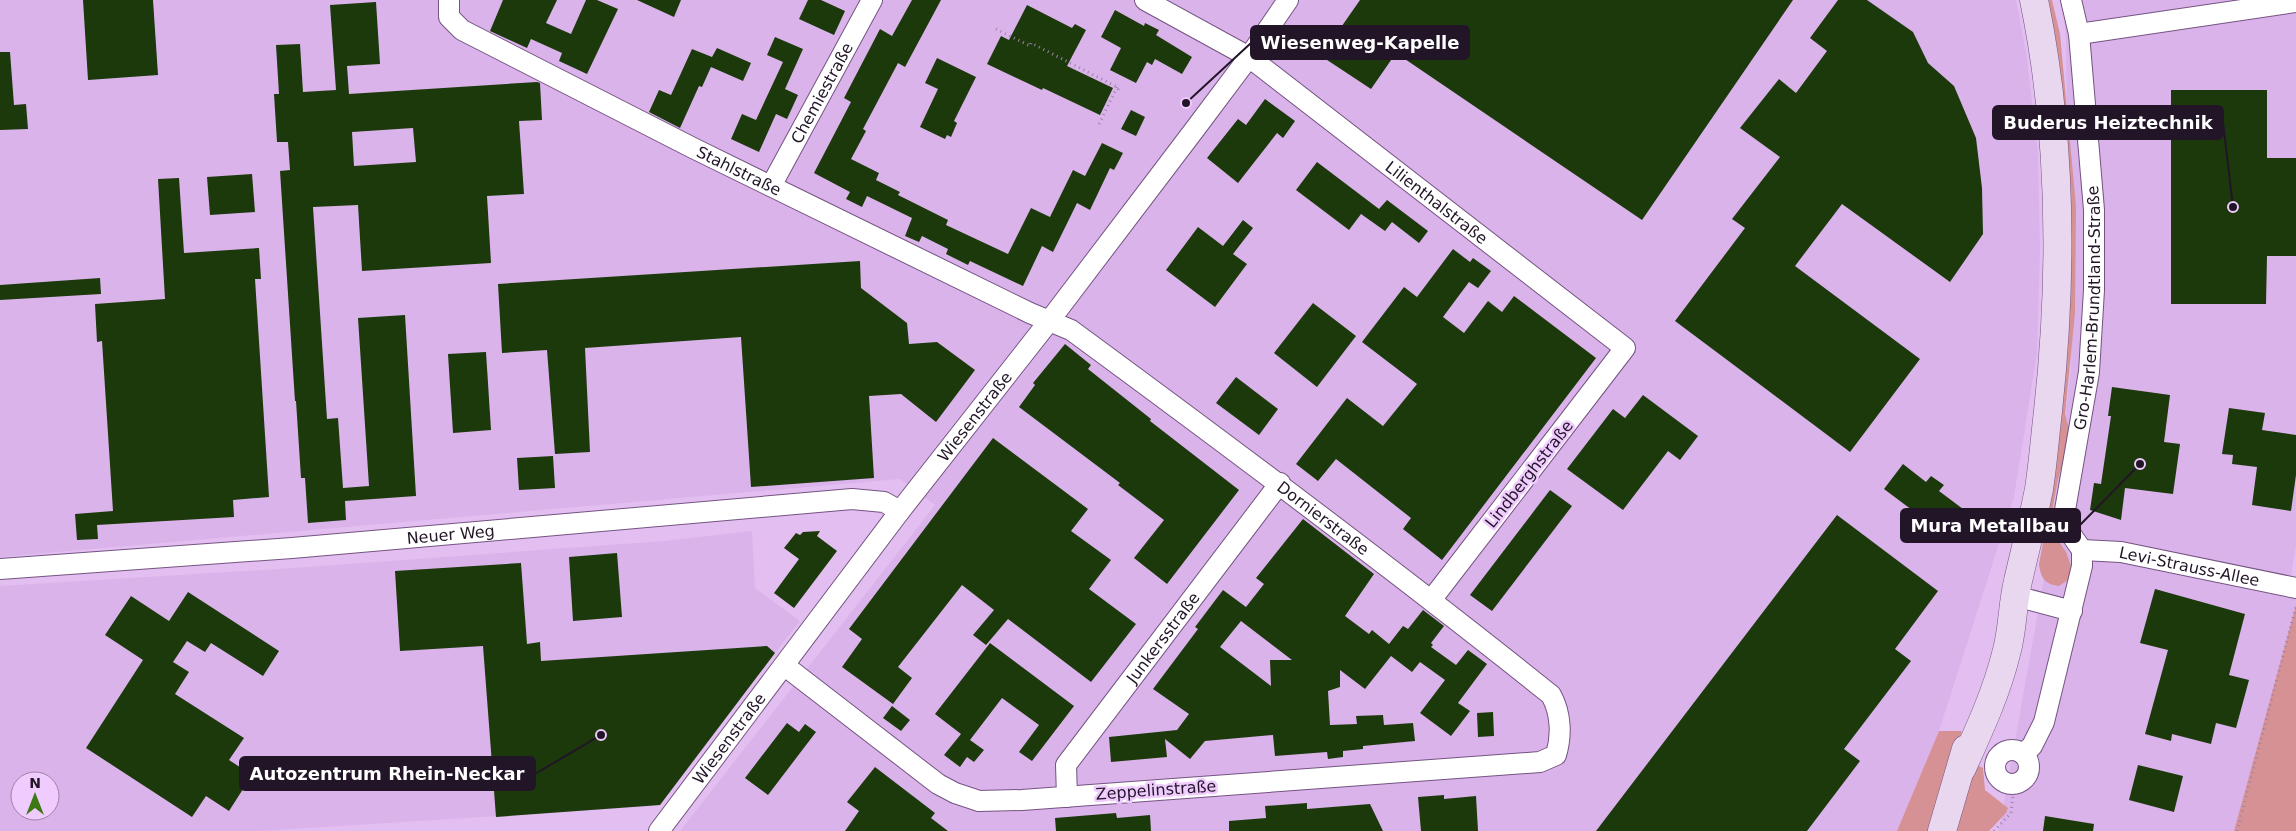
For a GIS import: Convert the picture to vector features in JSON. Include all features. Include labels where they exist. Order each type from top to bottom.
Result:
[{"type":"main road","points":[[1942,831],[1962,768],[1993,645],[2015,596],[2039,488],[2056,338],[2059,206],[2052,114],[2042,36],[2034,0]]},
{"type":"street","name":"Stahlstraße","points":[[449,0],[450,17],[462,30],[771,186],[1030,313],[1050,320]]},
{"type":"street","name":"Chemiestraße","points":[[771,186],[872,0]]},
{"type":"street","name":"Lilienthalstraße","points":[[1145,0],[1249,57],[1626,348]]},
{"type":"street","name":"Wiesenstraße","points":[[658,831],[785,666],[900,510],[1050,320],[1249,57],[1288,0]]},
{"type":"street","name":"Gro-Harlem-Brundtland-Straße","points":[[2071,0],[2079,34],[2094,210],[2094,290],[2088,372],[2065,510],[2068,530],[2082,550]]},
{"type":"street","points":[[2079,34],[2296,2]]},
{"type":"street","name":"Dornierstraße","points":[[1050,320],[1071,330],[1280,483],[1432,600],[1551,695],[1558,708],[1560,742]]},
{"type":"street","name":"Lindberghstraße","points":[[1432,600],[1626,348]]},
{"type":"street","name":"Junkersstraße","points":[[1067,797],[1066,765],[1280,483]]},
{"type":"street","name":"Neuer Weg","points":[[0,569],[292,548],[852,499],[884,502],[900,510]]},
{"type":"street","points":[[2023,754],[2032,746],[2044,722],[2082,566],[2082,550]]},
{"type":"street","name":"Levi-Strauss-Allee","points":[[2082,550],[2121,552],[2296,588]]},
{"type":"street","points":[[2015,596],[2072,611]]},
{"type":"street","name":"Zeppelinstraße","points":[[785,666],[938,784],[955,794],[979,801],[1067,797],[1540,762],[1556,755],[1560,742]]},
{"type":"street","points":[[2012,750],[2023,754],[2028,764],[2027,775],[2014,785],[1998,779],[1994,768],[1998,757],[2012,750]]},
{"type":"path","points":[[996,30],[1030,46],[1031,43],[1117,87],[1120,93]]},
{"type":"path","points":[[1099,124],[1117,87]]},
{"type":"path","points":[[2237,831],[2296,606]]},
{"type":"path","points":[[1994,831],[2011,813],[2014,785]]},
{"type":"shaded area","points":[[0,0],[2016,0],[2027,58],[2038,154],[2040,250],[2037,353],[2014,497],[1939,731],[1897,831],[680,831],[935,505],[900,479],[0,557]]},
{"type":"shaded area","points":[[2044,0],[2052,0],[2060,34],[2076,206],[2075,313],[2065,414],[2071,436],[2058,479],[2052,513],[2054,534],[2066,552],[2071,566],[2068,580],[2059,586],[2050,584],[2044,579],[2039,564],[2053,489]]},
{"type":"shaded area","points":[[2063,0],[2296,0],[2296,545],[2290,581],[2296,585],[2296,605],[2234,831],[1999,831],[2050,544],[2071,369],[2066,43]]},
{"type":"shaded area","points":[[752,531],[755,588],[800,621],[655,806],[261,831],[0,831],[0,586],[293,568],[664,541]]},
{"type":"shaded area","points":[[2296,605],[2296,831],[2234,831]]},
{"type":"shaded area","points":[[1939,731],[1962,731],[1931,831],[1897,831]]},
{"type":"shaded area","points":[[1975,764],[1983,768],[1985,790],[2008,808],[2006,813],[1989,831],[1952,831]]},
{"type":"building","points":[[83,0],[153,0],[158,75],[88,80]]},
{"type":"building","points":[[503,0],[557,0],[546,23],[571,34],[586,0],[597,0],[618,9],[587,74],[559,61],[562,53],[531,39],[527,48],[490,31]]},
{"type":"building","points":[[637,0],[681,0],[674,17]]},
{"type":"building","points":[[808,0],[821,0],[845,11],[834,35],[799,19]]},
{"type":"building","points":[[912,0],[941,0],[905,67],[898,63],[863,129],[866,131],[851,159],[879,173],[876,180],[900,192],[898,195],[948,220],[946,225],[1008,254],[1031,208],[1050,217],[1073,170],[1085,176],[1102,143],[1123,153],[1114,170],[1110,168],[1090,210],[1077,203],[1053,252],[1042,246],[1023,286],[970,261],[968,265],[946,254],[948,249],[922,236],[919,242],[905,236],[912,218],[867,196],[862,207],[846,199],[850,192],[814,173],[851,102],[844,98],[880,29],[892,36]]},
{"type":"building","points":[[1360,0],[1793,0],[1642,220],[1396,53],[1371,89],[1321,56]]},
{"type":"building","points":[[1838,0],[1867,0],[1913,32],[1928,63],[1954,86],[1976,138],[1982,188],[1983,234],[1950,282],[1842,204],[1795,266],[1920,359],[1850,452],[1675,321],[1745,228],[1732,219],[1780,157],[1740,128],[1779,79],[1796,93],[1827,51],[1810,38]]},
{"type":"building","points":[[376,2],[380,64],[347,66],[349,94],[537,82],[540,83],[542,120],[519,121],[524,194],[487,196],[491,263],[362,271],[358,205],[313,207],[327,419],[338,418],[343,488],[369,486],[358,318],[405,315],[416,496],[345,501],[346,520],[308,523],[305,478],[301,478],[280,171],[290,170],[288,142],[277,142],[274,94],[279,94],[276,45],[300,44],[303,92],[336,90],[330,5]],"holes":[[[413,128],[416,162],[354,166],[352,132]]]},
{"type":"building","points":[[1027,5],[1072,28],[1075,24],[1086,30],[1067,66],[1113,88],[1100,115],[987,64],[1001,36],[1009,40]]},
{"type":"building","points":[[1115,10],[1144,26],[1145,23],[1159,30],[1156,35],[1192,57],[1182,74],[1155,59],[1152,65],[1147,62],[1136,83],[1110,70],[1121,48],[1101,37]]},
{"type":"building","points":[[775,37],[803,49],[785,89],[798,95],[787,119],[776,114],[759,152],[731,139],[742,114],[756,120],[783,62],[767,55]]},
{"type":"building","points":[[717,48],[751,63],[743,81],[711,67],[702,87],[699,86],[680,128],[649,112],[659,90],[671,95],[692,49],[712,57]]},
{"type":"building","points":[[0,52],[10,52],[14,105],[26,104],[28,129],[0,130]]},
{"type":"building","points":[[937,58],[976,77],[954,121],[957,123],[951,137],[947,135],[945,139],[920,127],[938,89],[925,83]]},
{"type":"building","points":[[2171,90],[2267,90],[2267,158],[2296,158],[2296,256],[2267,256],[2266,304],[2171,304]]},
{"type":"building","points":[[1265,99],[1295,121],[1283,138],[1277,133],[1238,183],[1207,158],[1238,119],[1246,125]]},
{"type":"building","points":[[1131,110],[1145,117],[1136,136],[1121,129]]},
{"type":"building","points":[[1317,162],[1379,209],[1387,200],[1428,231],[1419,243],[1392,222],[1385,231],[1361,214],[1349,230],[1296,190]]},
{"type":"building","points":[[252,174],[255,212],[210,215],[207,177]]},
{"type":"building","points":[[179,178],[184,253],[259,248],[261,279],[255,279],[269,497],[233,500],[234,517],[97,525],[98,539],[77,540],[75,514],[113,511],[102,341],[97,342],[95,304],[165,299],[158,179]]},
{"type":"building","points":[[1243,220],[1253,228],[1233,254],[1247,264],[1215,307],[1166,270],[1198,227],[1223,246]]},
{"type":"building","points":[[1453,249],[1470,262],[1473,258],[1491,271],[1478,288],[1469,282],[1443,317],[1464,333],[1488,301],[1502,312],[1514,296],[1596,358],[1442,560],[1403,529],[1411,518],[1336,459],[1318,481],[1296,464],[1347,398],[1383,426],[1417,384],[1362,342],[1404,287],[1417,297]]},
{"type":"building","points":[[860,261],[861,288],[907,323],[909,344],[937,342],[975,370],[936,422],[901,394],[869,396],[874,478],[751,487],[741,337],[585,348],[590,452],[555,454],[547,350],[502,353],[498,284]]},
{"type":"building","points":[[100,278],[101,294],[0,300],[0,285]]},
{"type":"building","points":[[1313,303],[1356,336],[1317,387],[1274,353]]},
{"type":"building","points":[[1065,344],[1091,365],[1088,369],[1151,419],[1150,421],[1239,490],[1167,584],[1134,558],[1164,520],[1118,485],[1120,483],[1019,407],[1035,385],[1033,383]]},
{"type":"building","points":[[486,352],[491,430],[453,433],[448,354]]},
{"type":"building","points":[[1236,377],[1278,409],[1259,435],[1216,403]]},
{"type":"building","points":[[2112,387],[2170,395],[2164,442],[2180,444],[2173,494],[2125,488],[2121,520],[2090,510],[2094,483],[2101,484],[2111,416],[2108,416]]},
{"type":"building","points":[[1643,395],[1698,436],[1680,460],[1668,451],[1623,510],[1567,469],[1613,409],[1625,418]]},
{"type":"building","points":[[2229,408],[2265,413],[2262,430],[2296,435],[2296,475],[2291,511],[2252,505],[2257,467],[2232,464],[2233,455],[2222,454]]},
{"type":"building","points":[[993,438],[1088,509],[1071,531],[1111,560],[1089,589],[1136,624],[1091,682],[1008,619],[986,645],[973,635],[994,610],[962,585],[898,667],[912,678],[893,704],[842,667],[862,639],[849,629]]},
{"type":"building","points":[[553,456],[555,488],[519,490],[517,458]]},
{"type":"building","points":[[1903,464],[1926,482],[1931,476],[1944,485],[1939,491],[1963,509],[1944,534],[1884,489]]},
{"type":"building","points":[[1550,490],[1572,506],[1492,611],[1470,595]]},
{"type":"building","points":[[1837,515],[1938,591],[1895,649],[1911,661],[1844,749],[1860,761],[1807,831],[1596,831]]},
{"type":"building","points":[[1303,519],[1374,574],[1345,616],[1369,634],[1372,630],[1389,644],[1403,626],[1408,629],[1423,610],[1444,626],[1431,643],[1433,645],[1431,647],[1456,665],[1468,650],[1487,664],[1458,703],[1470,711],[1451,736],[1420,713],[1445,680],[1420,662],[1412,672],[1391,656],[1365,689],[1340,670],[1340,687],[1328,691],[1330,725],[1357,724],[1356,716],[1383,715],[1384,725],[1413,723],[1415,741],[1363,746],[1363,749],[1343,751],[1343,757],[1328,759],[1327,752],[1275,756],[1273,735],[1205,741],[1190,759],[1165,739],[1167,757],[1111,762],[1109,737],[1177,730],[1189,714],[1153,689],[1198,629],[1195,627],[1223,590],[1246,607],[1264,584],[1256,578]],"holes":[[[1241,621],[1292,660],[1270,660],[1271,686],[1220,647]]]},
{"type":"building","points":[[820,531],[817,536],[837,551],[794,608],[774,593],[799,559],[784,548],[796,533],[800,535],[803,532]]},
{"type":"building","points":[[617,553],[622,617],[573,621],[569,557]]},
{"type":"building","points":[[521,563],[527,644],[540,642],[541,661],[767,646],[775,653],[660,805],[496,817],[483,646],[400,651],[395,571]]},
{"type":"building","points":[[2155,589],[2245,614],[2229,675],[2249,680],[2236,728],[2216,723],[2211,744],[2172,734],[2171,741],[2145,734],[2168,650],[2140,643]]},
{"type":"building","points":[[188,592],[279,651],[263,676],[211,643],[205,652],[187,641],[173,662],[189,672],[175,694],[244,738],[229,760],[252,775],[229,811],[206,796],[192,817],[86,748],[143,660],[105,635],[131,596],[169,621]]},
{"type":"building","points":[[990,643],[1074,706],[1032,761],[1019,752],[1039,725],[1002,698],[970,740],[984,750],[974,762],[967,757],[960,767],[944,755],[961,734],[935,714]]},
{"type":"building","points":[[892,706],[910,720],[901,731],[883,718]]},
{"type":"building","points":[[1493,712],[1494,736],[1478,737],[1477,713]]},
{"type":"building","points":[[787,723],[799,732],[805,724],[816,732],[768,795],[745,778]]},
{"type":"building","points":[[2138,765],[2183,776],[2174,812],[2129,800]]},
{"type":"building","points":[[875,767],[935,813],[931,818],[948,831],[845,831],[859,811],[847,802]]},
{"type":"building","points":[[1444,795],[1444,799],[1476,796],[1478,831],[1421,831],[1418,797]]},
{"type":"building","points":[[1307,803],[1307,809],[1370,804],[1383,831],[1229,831],[1229,821],[1266,818],[1265,806]]},
{"type":"building","points":[[1116,813],[1117,818],[1150,815],[1151,831],[1056,831],[1055,818]]},
{"type":"building","points":[[2045,816],[2094,824],[2093,831],[2043,831]]},
{"type":"place","name":"Wiesenweg-Kapelle","points":[[1186,103]]},
{"type":"place","name":"Buderus Heiztechnik","points":[[2233,207]]},
{"type":"place","name":"Mura Metallbau","points":[[2140,464]]},
{"type":"place","name":"Autozentrum Rhein-Neckar","points":[[601,735]]}]
